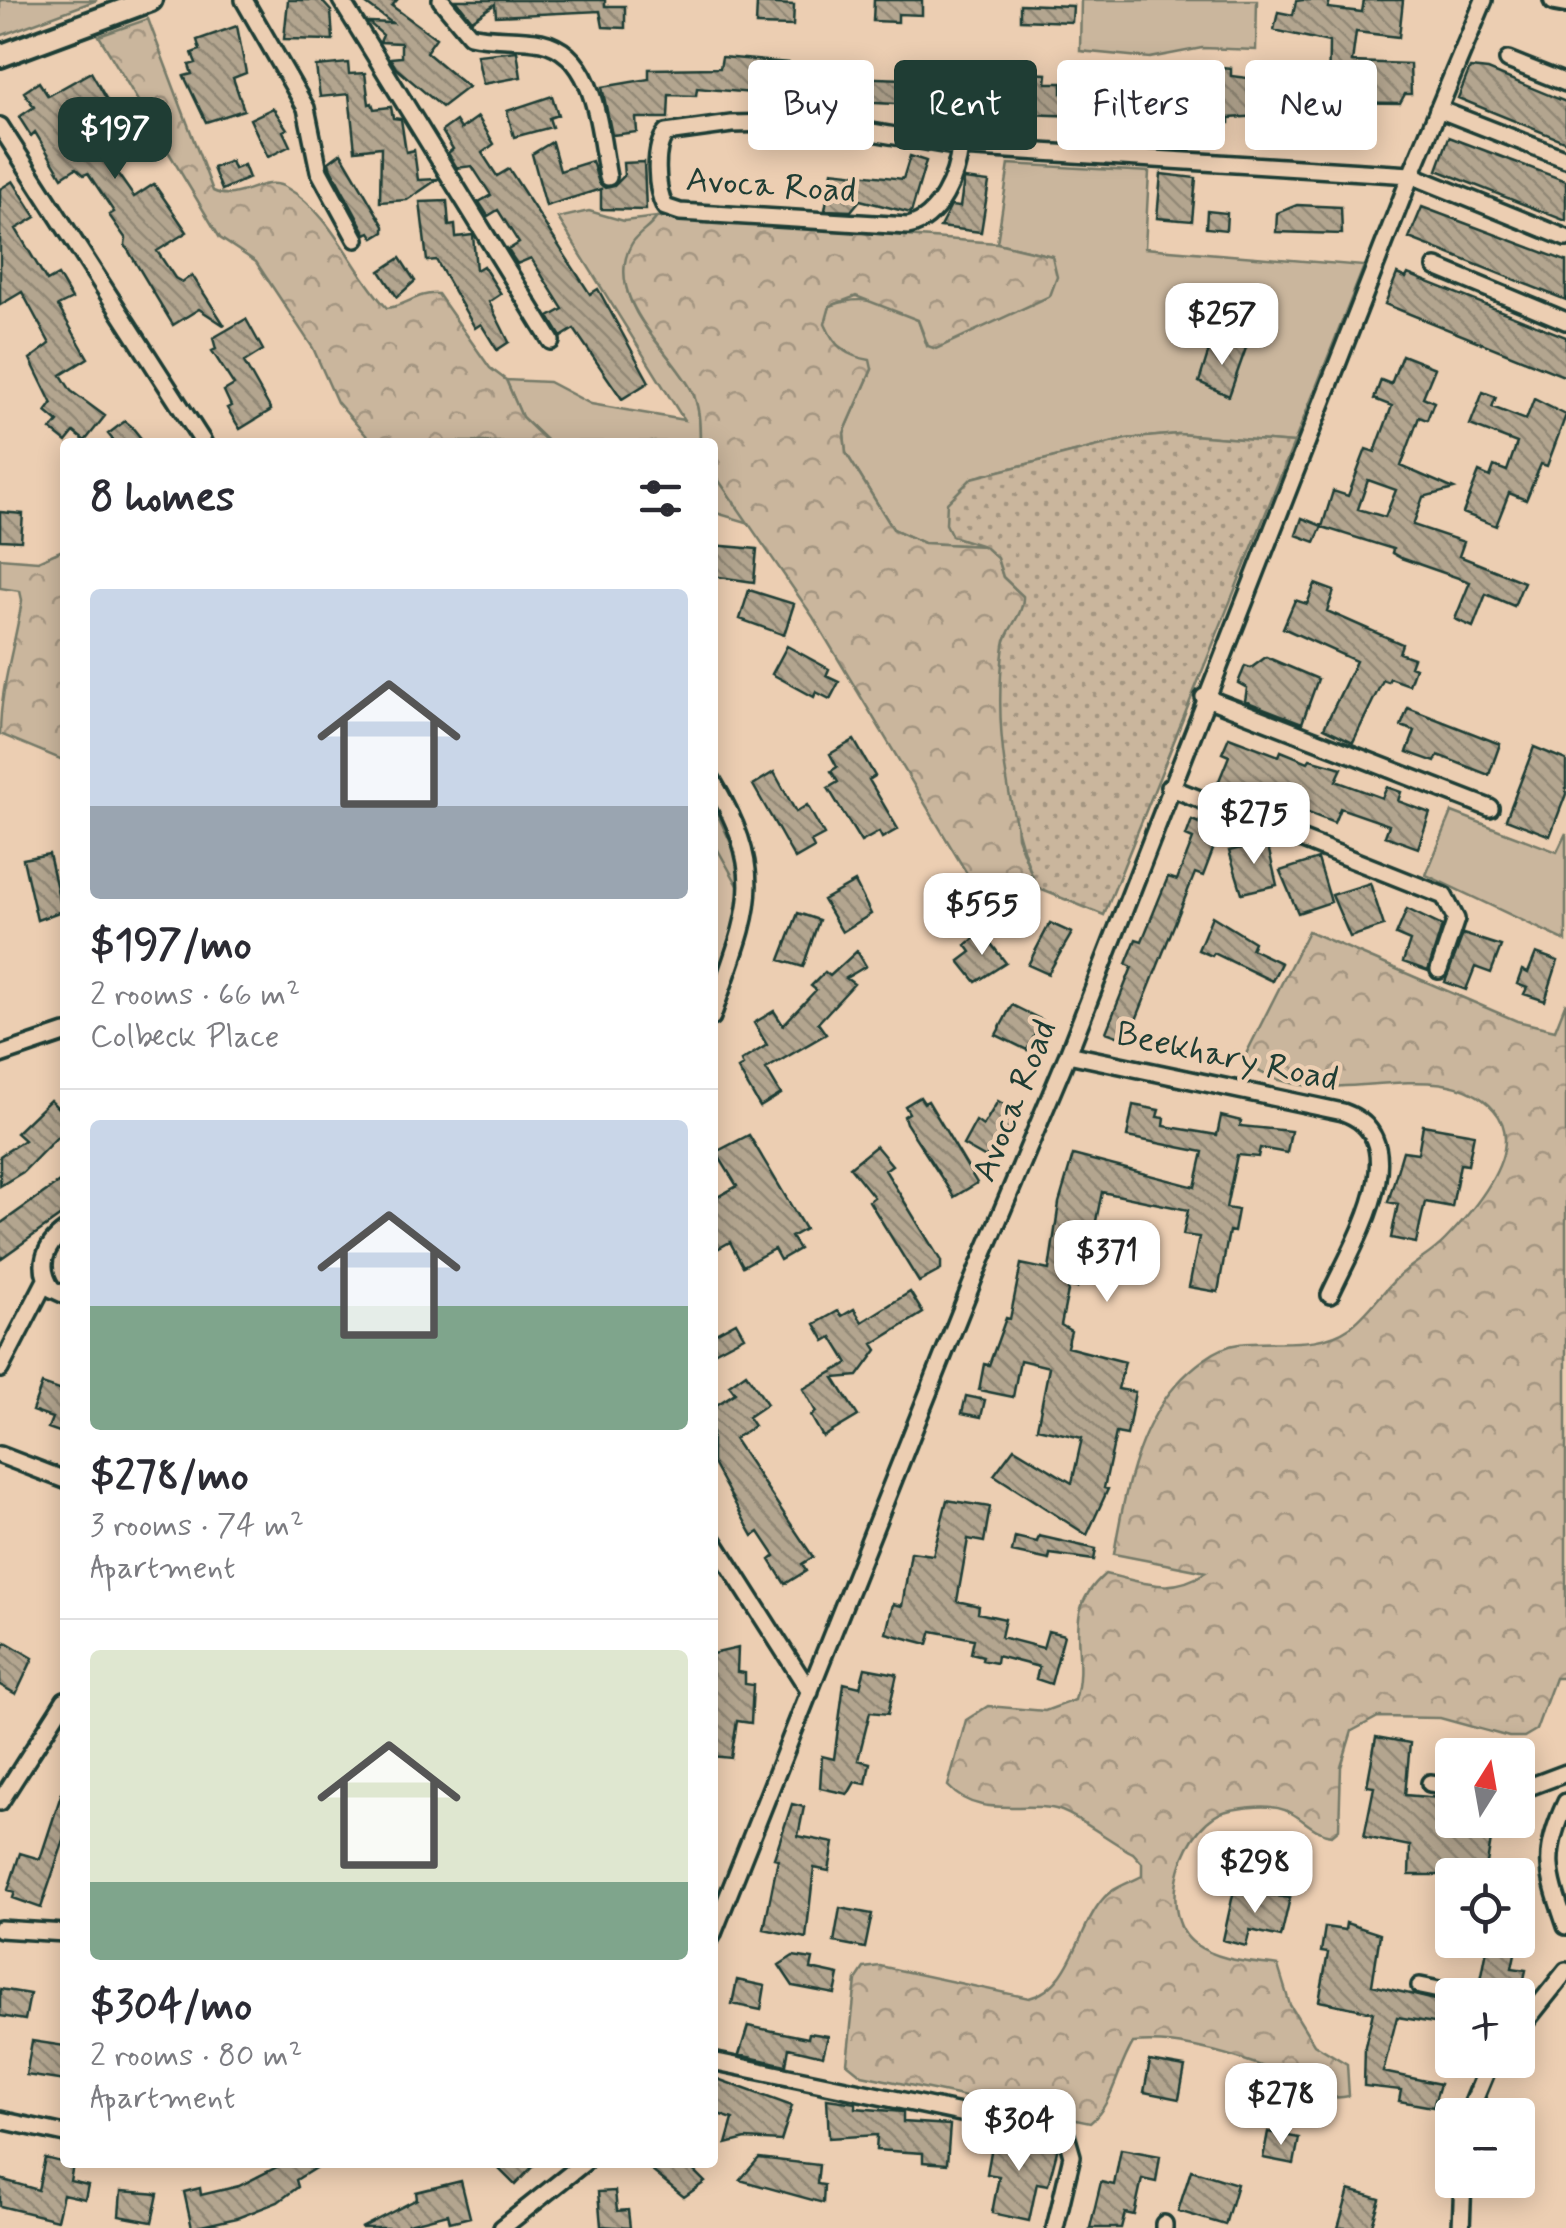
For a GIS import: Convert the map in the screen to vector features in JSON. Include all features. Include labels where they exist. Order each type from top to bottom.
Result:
[{"type":"street","points":[[0,56],[151,0]]},
{"type":"street","points":[[244,0],[306,108],[318,171],[356,238]]},
{"type":"street","points":[[342,0],[551,341]]},
{"type":"street","points":[[441,0],[470,35],[542,42],[573,60],[586,80],[608,177]]},
{"type":"street","name":"Avoca Road","points":[[718,1921],[978,1268],[1068,1054],[1410,174],[1484,0]]},
{"type":"street","points":[[1555,0],[1566,2]]},
{"type":"street","points":[[1508,60],[1566,83]]},
{"type":"street","points":[[1438,110],[1566,160]]},
{"type":"street","name":"Avoca Road","points":[[813,122],[960,147],[950,187],[924,220],[908,226],[680,212],[666,207],[658,186],[660,140],[670,131],[813,122]]},
{"type":"street","points":[[0,126],[200,438]]},
{"type":"street","name":"Avoca Road","points":[[1010,150],[1410,174]]},
{"type":"street","points":[[1410,174],[1566,238]]},
{"type":"street","points":[[1436,266],[1566,321]]},
{"type":"street","points":[[1204,697],[1490,808]]},
{"type":"street","points":[[1169,787],[1444,896],[1456,918],[1439,970]]},
{"type":"street","points":[[718,791],[740,833],[751,886],[718,998]]},
{"type":"street","points":[[0,1055],[60,1036]]},
{"type":"street","name":"Beekhary Road","points":[[1068,1054],[1343,1112],[1366,1124],[1378,1145],[1380,1168],[1361,1227],[1330,1295]]},
{"type":"street","points":[[0,1369],[46,1280],[46,1250],[60,1236]]},
{"type":"street","points":[[46,1280],[60,1294]]},
{"type":"street","points":[[0,1455],[60,1478]]},
{"type":"street","points":[[718,1547],[810,1692]]},
{"type":"street","points":[[0,1802],[60,1708]]},
{"type":"street","points":[[1535,1786],[1566,1774]]},
{"type":"street","points":[[1430,1783],[1435,1784]]},
{"type":"street","points":[[1566,1802],[1556,1824],[1548,1864],[1566,1926]]},
{"type":"street","points":[[0,1929],[60,1934]]},
{"type":"street","points":[[1536,2011],[1566,1971]]},
{"type":"street","points":[[1420,1986],[1435,1989]]},
{"type":"street","points":[[718,2062],[1066,2135],[1072,2156],[1055,2228]]},
{"type":"street","points":[[0,2120],[60,2133]]},
{"type":"street","points":[[502,2228],[577,2168]]},
{"type":"street","points":[[1461,2228],[1462,2198]]},
{"type":"shaded area","points":[[718,850],[741,891],[718,965]]},
{"type":"green space","points":[[0,0],[97,0],[0,36]]},
{"type":"green space","points":[[1081,0],[1257,0],[1256,50],[1202,48],[1150,58],[1080,51]]},
{"type":"green space","points":[[148,19],[213,191],[232,194],[269,184],[287,188],[330,228],[387,308],[438,294],[490,368],[506,380],[522,417],[544,438],[368,438],[337,402],[313,348],[256,262],[220,238],[99,36]]},
{"type":"green space","points":[[1009,164],[1149,172],[1145,248],[1364,266],[1294,443],[1178,434],[1127,439],[972,478],[952,536],[984,546],[924,543],[893,529],[846,453],[844,433],[872,369],[833,342],[824,324],[830,306],[855,300],[875,302],[918,320],[927,346],[1052,256],[997,243]]},
{"type":"green space","points":[[589,211],[624,221],[657,217],[629,252],[626,285],[639,317],[691,389],[698,408],[700,438],[544,438],[522,417],[506,380],[549,382],[591,404],[684,420],[558,218]]},
{"type":"green space","points":[[657,217],[997,243],[1052,256],[1057,277],[1050,296],[936,349],[928,346],[918,320],[856,296],[830,306],[825,324],[842,349],[870,360],[872,369],[844,433],[846,453],[893,529],[924,543],[984,546],[997,558],[1003,577],[1023,596],[1024,606],[1005,640],[1017,837],[1037,888],[1011,931],[999,927],[813,617],[718,479],[718,438],[700,438],[698,408],[691,389],[642,322],[625,284],[625,264],[631,245]]},
{"type":"green space","points":[[1178,434],[1294,443],[1104,915],[1037,888],[1010,799],[1000,706],[1004,645],[1021,610],[1023,596],[1003,577],[997,558],[984,546],[952,536],[946,524],[947,503],[972,478],[1126,439]]},
{"type":"green space","points":[[718,480],[753,524],[718,514]]},
{"type":"green space","points":[[60,551],[60,759],[0,734],[5,684],[22,600],[20,591],[0,588],[0,558],[38,561]]},
{"type":"green space","points":[[1452,812],[1557,852],[1566,833],[1566,941],[1426,875]]},
{"type":"green space","points":[[718,816],[739,860],[741,891],[718,850]]},
{"type":"green space","points":[[1308,931],[1517,1021],[1555,1030],[1566,1002],[1566,1678],[1555,1678],[1536,1730],[1524,1737],[1509,1737],[1440,1718],[1378,1717],[1352,1731],[1341,1767],[1339,1829],[1332,1835],[1284,1810],[1254,1807],[1214,1817],[1199,1830],[1188,1848],[1176,1891],[1183,1930],[1195,1944],[1214,1954],[1278,1966],[1290,2005],[1314,2044],[1347,2064],[1349,2096],[1313,2093],[1242,2059],[1163,2043],[1133,2043],[1104,2106],[1090,2123],[862,2075],[847,2063],[856,1980],[864,1968],[880,1966],[1029,1998],[1044,1992],[1065,1969],[1093,1912],[1106,1896],[1142,1876],[1142,1863],[1133,1853],[1069,1814],[1051,1808],[983,1805],[959,1796],[948,1786],[966,1720],[988,1706],[1045,1711],[1075,1700],[1079,1682],[1079,1618],[1091,1589],[1105,1574],[1169,1585],[1181,1584],[1206,1572],[1114,1554],[1134,1465],[1163,1403],[1189,1372],[1222,1349],[1252,1343],[1324,1339],[1350,1327],[1397,1278],[1456,1228],[1481,1197],[1501,1161],[1503,1126],[1494,1110],[1470,1092],[1441,1084],[1408,1082],[1304,1085],[1272,1078],[1243,1060]]},
{"type":"building","points":[[288,0],[321,0],[331,11],[333,40],[284,39]]},
{"type":"building","points":[[361,0],[397,0],[392,6],[436,38],[426,52],[468,87],[442,107],[396,68],[390,58],[401,57],[401,43],[380,42],[383,35],[368,22],[392,23]]},
{"type":"building","points":[[456,0],[605,0],[605,6],[625,6],[625,28],[603,27],[600,11],[496,16],[495,4],[472,20]]},
{"type":"building","points":[[874,0],[922,0],[922,15],[898,14],[898,22],[873,21]]},
{"type":"building","points":[[1330,0],[1328,8],[1362,12],[1364,0],[1403,0],[1399,37],[1356,32],[1352,60],[1329,60],[1329,42],[1274,30],[1278,12],[1293,15],[1296,1]]},
{"type":"building","points":[[757,3],[794,5],[793,26],[756,25]]},
{"type":"building","points":[[1020,4],[1073,6],[1072,22],[1020,20]]},
{"type":"building","points":[[237,26],[246,73],[233,78],[244,110],[206,122],[184,76],[192,74],[189,65],[196,63],[192,53],[200,50],[197,40]]},
{"type":"building","points":[[517,51],[521,77],[483,84],[477,55]]},
{"type":"building","points":[[722,57],[755,60],[748,60],[748,93],[697,88],[696,96],[669,95],[668,118],[636,118],[637,132],[612,135],[602,87],[649,79],[649,69],[720,68]]},
{"type":"building","points":[[348,63],[349,74],[365,73],[369,104],[374,109],[391,107],[393,118],[401,119],[406,152],[414,150],[418,180],[438,179],[407,200],[380,202],[381,147],[355,150],[349,94],[320,97],[316,66]]},
{"type":"building","points":[[1377,63],[1410,64],[1411,94],[1405,94],[1400,103],[1377,103]]},
{"type":"building","points":[[1225,67],[1231,68],[1231,76],[1245,78],[1245,117],[1229,118],[1229,123],[1225,123]]},
{"type":"building","points":[[1470,68],[1488,70],[1566,102],[1566,142],[1458,98]]},
{"type":"building","points":[[91,72],[123,128],[135,121],[150,145],[113,167],[134,197],[154,184],[187,232],[157,251],[175,278],[182,282],[192,275],[225,326],[199,309],[173,325],[109,215],[114,212],[88,173],[84,175],[76,168],[62,177],[35,132],[31,136],[19,117],[34,107],[24,92],[39,82],[48,96]]},
{"type":"building","points":[[1037,73],[1047,74],[1046,83],[1057,83],[1057,115],[1037,114]]},
{"type":"building","points":[[874,78],[894,79],[894,104],[874,103]]},
{"type":"building","points":[[552,96],[558,115],[549,118],[552,127],[514,137],[507,111]]},
{"type":"building","points":[[273,108],[287,129],[283,131],[290,146],[268,157],[250,119]]},
{"type":"building","points":[[478,117],[494,144],[482,153],[497,176],[509,169],[590,294],[598,289],[649,382],[622,399],[574,329],[561,337],[549,317],[563,309],[531,258],[517,264],[508,250],[519,243],[498,210],[488,216],[479,202],[491,195],[472,166],[457,168],[448,153],[453,149],[442,131],[456,121],[461,129]]},
{"type":"building","points":[[1449,137],[1566,181],[1566,221],[1437,170]]},
{"type":"building","points":[[552,142],[560,171],[592,161],[599,183],[605,188],[614,186],[624,176],[623,163],[644,162],[646,210],[601,209],[601,189],[546,206],[532,154]]},
{"type":"building","points":[[341,153],[384,226],[384,232],[374,238],[370,232],[366,234],[330,167],[329,162]]},
{"type":"building","points":[[910,156],[926,161],[911,213],[860,200],[851,211],[825,210],[832,171],[903,179]]},
{"type":"building","points":[[231,161],[234,169],[244,165],[249,178],[222,190],[213,168]]},
{"type":"building","points":[[1161,174],[1196,178],[1192,221],[1157,218]]},
{"type":"building","points":[[964,179],[989,182],[981,232],[940,227],[951,206],[960,207]]},
{"type":"building","points":[[13,181],[36,217],[16,229],[47,281],[58,275],[72,299],[58,306],[88,358],[61,375],[71,391],[105,416],[87,438],[74,432],[69,438],[61,438],[51,430],[58,422],[46,412],[52,404],[30,359],[50,344],[22,292],[0,305],[0,189]]},
{"type":"building","points":[[447,201],[449,226],[455,225],[456,237],[473,235],[476,270],[483,266],[501,294],[489,302],[509,342],[497,350],[481,324],[475,328],[436,260],[427,261],[420,202]]},
{"type":"building","points":[[1297,205],[1341,207],[1342,234],[1276,232],[1277,213]]},
{"type":"building","points":[[1422,207],[1566,261],[1566,300],[1409,238]]},
{"type":"building","points":[[1207,211],[1227,213],[1226,230],[1206,228]]},
{"type":"building","points":[[400,258],[415,281],[397,297],[380,271]]},
{"type":"building","points":[[1397,274],[1406,278],[1408,274],[1566,337],[1566,377],[1385,304]]},
{"type":"building","points":[[246,319],[263,350],[244,362],[271,410],[240,429],[227,408],[231,406],[224,391],[234,385],[212,351],[216,349],[213,338]]},
{"type":"building","points":[[1230,343],[1246,348],[1229,396],[1199,382],[1210,347],[1227,353]]},
{"type":"building","points":[[1402,355],[1435,368],[1423,397],[1434,402],[1427,420],[1419,417],[1401,466],[1454,489],[1423,497],[1413,525],[1464,542],[1459,556],[1524,582],[1514,606],[1486,594],[1473,627],[1455,619],[1470,582],[1401,558],[1392,553],[1393,549],[1322,527],[1333,491],[1348,496],[1366,449],[1375,452],[1392,406],[1374,399],[1381,380],[1391,384]],"holes":[[[1368,480],[1396,490],[1385,517],[1358,509]]]},
{"type":"building","points":[[1483,392],[1496,397],[1492,407],[1526,420],[1534,399],[1566,415],[1547,466],[1541,464],[1526,500],[1509,493],[1496,526],[1463,513],[1479,472],[1490,477],[1494,466],[1507,471],[1517,443],[1470,425]]},
{"type":"building","points":[[125,421],[141,438],[111,438],[108,434]]},
{"type":"building","points":[[0,512],[23,514],[21,541],[0,540]]},
{"type":"building","points":[[1302,518],[1322,526],[1315,542],[1296,535]]},
{"type":"building","points":[[718,546],[757,549],[754,582],[718,577]]},
{"type":"building","points":[[1315,584],[1334,591],[1327,611],[1402,644],[1399,653],[1413,658],[1410,666],[1415,668],[1409,685],[1390,678],[1388,682],[1383,680],[1353,742],[1324,728],[1356,661],[1283,628],[1295,600],[1307,604]]},
{"type":"building","points":[[749,590],[794,604],[784,635],[740,619]]},
{"type":"building","points":[[787,646],[829,669],[826,676],[839,682],[830,699],[816,692],[814,697],[772,674]]},
{"type":"building","points":[[1266,657],[1318,679],[1302,723],[1245,701],[1247,688],[1238,683],[1245,666],[1251,668]]},
{"type":"building","points":[[1408,708],[1500,744],[1489,775],[1438,755],[1435,762],[1407,752],[1415,731],[1401,726]]},
{"type":"building","points":[[1229,737],[1279,756],[1281,751],[1308,762],[1310,759],[1342,768],[1336,781],[1382,798],[1387,787],[1401,792],[1398,801],[1430,813],[1418,848],[1385,836],[1389,825],[1340,808],[1334,823],[1275,800],[1271,809],[1234,794],[1231,800],[1214,793],[1229,756],[1222,753]]},
{"type":"building","points":[[854,740],[875,776],[869,780],[898,829],[882,838],[879,832],[861,842],[828,788],[838,782],[831,771],[837,767],[830,754]]},
{"type":"building","points":[[1534,747],[1566,760],[1566,794],[1550,836],[1506,819]]},
{"type":"building","points":[[774,772],[796,812],[807,805],[824,835],[811,842],[814,848],[795,859],[753,785]]},
{"type":"building","points":[[1203,813],[1224,821],[1203,876],[1195,873],[1128,1040],[1106,1032],[1132,967],[1126,964],[1136,939],[1142,941],[1168,877],[1177,880],[1193,839],[1186,836],[1192,820],[1199,823]]},
{"type":"building","points":[[1267,842],[1277,885],[1242,893],[1229,851]]},
{"type":"building","points":[[49,854],[60,912],[37,920],[23,859]]},
{"type":"building","points":[[1318,859],[1331,902],[1298,913],[1280,871]]},
{"type":"building","points":[[855,882],[871,914],[842,932],[823,900]]},
{"type":"building","points":[[1370,883],[1384,926],[1350,937],[1332,895]]},
{"type":"building","points":[[1407,909],[1442,926],[1428,971],[1403,962],[1410,941],[1396,935]]},
{"type":"building","points":[[798,913],[819,920],[803,967],[780,960]]},
{"type":"building","points":[[1212,916],[1254,942],[1251,949],[1281,963],[1272,981],[1214,953],[1212,956],[1198,950]]},
{"type":"building","points":[[1050,923],[1072,933],[1048,974],[1028,965]]},
{"type":"building","points":[[982,932],[1006,963],[976,982],[959,961],[971,952],[966,945]]},
{"type":"building","points":[[1463,934],[1501,946],[1491,973],[1475,967],[1466,990],[1445,982]]},
{"type":"building","points":[[857,951],[866,966],[846,978],[854,984],[818,1023],[826,1034],[766,1069],[781,1094],[760,1107],[738,1069],[743,1066],[741,1061],[767,1045],[754,1023],[774,1011],[783,1025],[816,990],[811,986],[825,972],[830,976]]},
{"type":"building","points":[[1536,953],[1558,961],[1545,1001],[1524,994],[1527,988],[1517,984],[1522,970],[1528,973]]},
{"type":"building","points":[[1012,1005],[1042,1020],[1027,1050],[996,1035]]},
{"type":"building","points":[[920,1097],[924,1103],[928,1101],[977,1183],[954,1197],[906,1123],[904,1116],[909,1113],[905,1106]]},
{"type":"building","points":[[50,1100],[60,1110],[60,1134],[23,1172],[0,1186],[0,1156],[24,1140],[16,1133]]},
{"type":"building","points":[[998,1101],[1020,1113],[997,1153],[990,1150],[986,1158],[963,1145],[976,1121],[983,1126]]},
{"type":"building","points":[[1133,1105],[1159,1110],[1157,1117],[1165,1118],[1164,1126],[1217,1135],[1221,1116],[1241,1121],[1240,1126],[1291,1131],[1287,1153],[1260,1148],[1258,1157],[1237,1155],[1226,1208],[1238,1210],[1234,1232],[1229,1231],[1218,1292],[1189,1287],[1199,1237],[1183,1235],[1188,1210],[1102,1192],[1089,1255],[1083,1254],[1077,1288],[1069,1286],[1061,1325],[1071,1331],[1067,1347],[1125,1362],[1118,1389],[1135,1392],[1127,1435],[1116,1433],[1104,1488],[1108,1489],[1087,1535],[994,1475],[1014,1448],[1072,1483],[1082,1438],[1037,1428],[1049,1367],[1020,1360],[1013,1397],[979,1390],[984,1364],[989,1365],[1006,1318],[1010,1319],[1021,1264],[1049,1270],[1059,1203],[1073,1155],[1195,1187],[1203,1152],[1127,1137]]},
{"type":"building","points":[[1423,1125],[1474,1134],[1468,1165],[1460,1164],[1452,1207],[1425,1202],[1416,1243],[1391,1238],[1398,1204],[1388,1202],[1403,1151],[1418,1153]]},
{"type":"building","points":[[749,1135],[805,1229],[791,1237],[799,1249],[780,1260],[774,1249],[743,1266],[730,1242],[718,1249],[718,1197],[737,1186],[718,1151]]},
{"type":"building","points":[[876,1146],[892,1165],[885,1170],[941,1261],[941,1270],[919,1282],[869,1201],[874,1197],[850,1167]]},
{"type":"building","points":[[60,1182],[60,1217],[0,1259],[0,1224]]},
{"type":"building","points":[[910,1292],[923,1313],[873,1344],[877,1350],[858,1376],[834,1378],[858,1416],[823,1437],[811,1416],[816,1412],[803,1389],[848,1363],[832,1337],[825,1341],[815,1324],[838,1311],[842,1316],[854,1309],[862,1322]]},
{"type":"building","points":[[736,1322],[744,1336],[718,1350],[718,1332]]},
{"type":"building","points":[[746,1373],[767,1404],[748,1417],[754,1426],[734,1439],[813,1557],[802,1564],[806,1571],[785,1584],[770,1560],[775,1556],[759,1532],[753,1536],[718,1473],[718,1404],[735,1393],[729,1385]]},
{"type":"building","points":[[42,1384],[60,1390],[60,1432],[48,1428],[52,1418],[32,1411]]},
{"type":"building","points":[[966,1396],[985,1400],[981,1417],[962,1413]]},
{"type":"building","points":[[947,1500],[990,1507],[984,1542],[968,1539],[957,1601],[979,1606],[978,1613],[1005,1619],[1001,1637],[1043,1648],[1048,1631],[1064,1635],[1051,1684],[1036,1679],[1039,1667],[997,1656],[996,1663],[982,1660],[983,1656],[971,1653],[974,1639],[932,1631],[928,1644],[886,1633],[893,1604],[902,1606],[911,1552],[933,1555]]},
{"type":"building","points":[[1039,1536],[1096,1549],[1094,1560],[1050,1554],[1049,1560],[1012,1552],[1015,1537],[1037,1542]]},
{"type":"building","points":[[6,1642],[33,1658],[16,1694],[0,1685],[0,1652]]},
{"type":"building","points":[[738,1648],[737,1672],[745,1673],[745,1684],[753,1685],[751,1723],[737,1721],[731,1758],[718,1757],[718,1653]]},
{"type":"building","points":[[865,1668],[897,1674],[888,1714],[870,1712],[858,1760],[870,1763],[866,1784],[855,1782],[848,1794],[820,1788],[822,1756],[834,1759],[844,1683],[860,1687]]},
{"type":"building","points":[[1376,1737],[1410,1743],[1405,1795],[1435,1798],[1435,1838],[1491,1838],[1488,1858],[1435,1858],[1435,1875],[1409,1875],[1410,1846],[1364,1837],[1374,1787],[1367,1786]]},
{"type":"building","points":[[60,1798],[60,1852],[41,1908],[13,1898],[15,1892],[8,1890],[20,1853],[40,1859]]},
{"type":"building","points":[[792,1804],[804,1807],[798,1836],[834,1843],[829,1871],[814,1868],[806,1938],[764,1929],[778,1859],[774,1858]]},
{"type":"building","points":[[1234,1890],[1290,1898],[1281,1937],[1250,1930],[1246,1946],[1223,1940]]},
{"type":"building","points":[[840,1908],[872,1914],[865,1948],[834,1942]]},
{"type":"building","points":[[1346,1923],[1380,1934],[1372,1985],[1435,2000],[1435,2023],[1397,2017],[1383,2072],[1440,2084],[1433,2107],[1399,2101],[1401,2090],[1364,2086],[1365,2046],[1373,2012],[1319,2001],[1328,1953],[1321,1952],[1325,1927],[1345,1930]]},
{"type":"building","points":[[793,1956],[813,1959],[811,1969],[839,1975],[835,1994],[793,1986],[779,1965]]},
{"type":"building","points":[[1485,1958],[1514,1958],[1512,1968],[1526,1970],[1524,1978],[1481,1978]]},
{"type":"building","points":[[737,1980],[765,1986],[761,2010],[732,2004]]},
{"type":"building","points":[[0,1989],[30,1994],[25,2020],[0,2016]]},
{"type":"building","points":[[748,2026],[808,2038],[809,2033],[828,2036],[823,2056],[789,2048],[786,2065],[739,2055]]},
{"type":"building","points":[[32,2041],[60,2045],[60,2080],[26,2075]]},
{"type":"building","points":[[1150,2061],[1185,2067],[1179,2099],[1144,2092]]},
{"type":"building","points":[[718,2079],[792,2106],[781,2141],[746,2139],[726,2144],[733,2119],[718,2114]]},
{"type":"building","points":[[827,2099],[856,2103],[856,2108],[903,2112],[903,2122],[950,2125],[947,2164],[923,2162],[923,2153],[876,2150],[877,2135],[829,2138]]},
{"type":"building","points":[[1268,2132],[1299,2138],[1294,2164],[1263,2158]]},
{"type":"building","points":[[994,2135],[1058,2147],[1048,2185],[1037,2183],[1029,2221],[992,2213],[999,2176],[987,2174]]},
{"type":"building","points":[[1121,2149],[1160,2156],[1156,2182],[1142,2179],[1134,2215],[1125,2213],[1121,2228],[1090,2228],[1101,2182],[1114,2185]]},
{"type":"building","points":[[45,2158],[60,2162],[60,2168],[72,2168],[70,2181],[88,2185],[85,2199],[63,2194],[57,2220],[0,2206],[0,2179],[38,2190]]},
{"type":"building","points":[[759,2158],[819,2165],[817,2184],[824,2185],[823,2203],[740,2180]]},
{"type":"building","points":[[275,2168],[315,2168],[296,2180],[298,2187],[278,2202],[237,2218],[192,2228],[184,2192],[200,2188],[201,2195],[239,2186]]},
{"type":"building","points":[[498,2168],[531,2168],[515,2185]]},
{"type":"building","points":[[648,2168],[691,2168],[705,2182],[684,2197]]},
{"type":"building","points":[[1191,2170],[1237,2184],[1225,2225],[1178,2211]]},
{"type":"building","points":[[461,2181],[470,2217],[450,2222],[448,2214],[408,2224],[410,2228],[361,2228],[417,2199],[416,2192]]},
{"type":"building","points":[[1349,2190],[1380,2199],[1371,2228],[1338,2228]]},
{"type":"building","points":[[121,2191],[158,2194],[152,2222],[119,2216]]},
{"type":"building","points":[[615,2191],[617,2211],[628,2210],[630,2228],[601,2226],[598,2192]]}]
